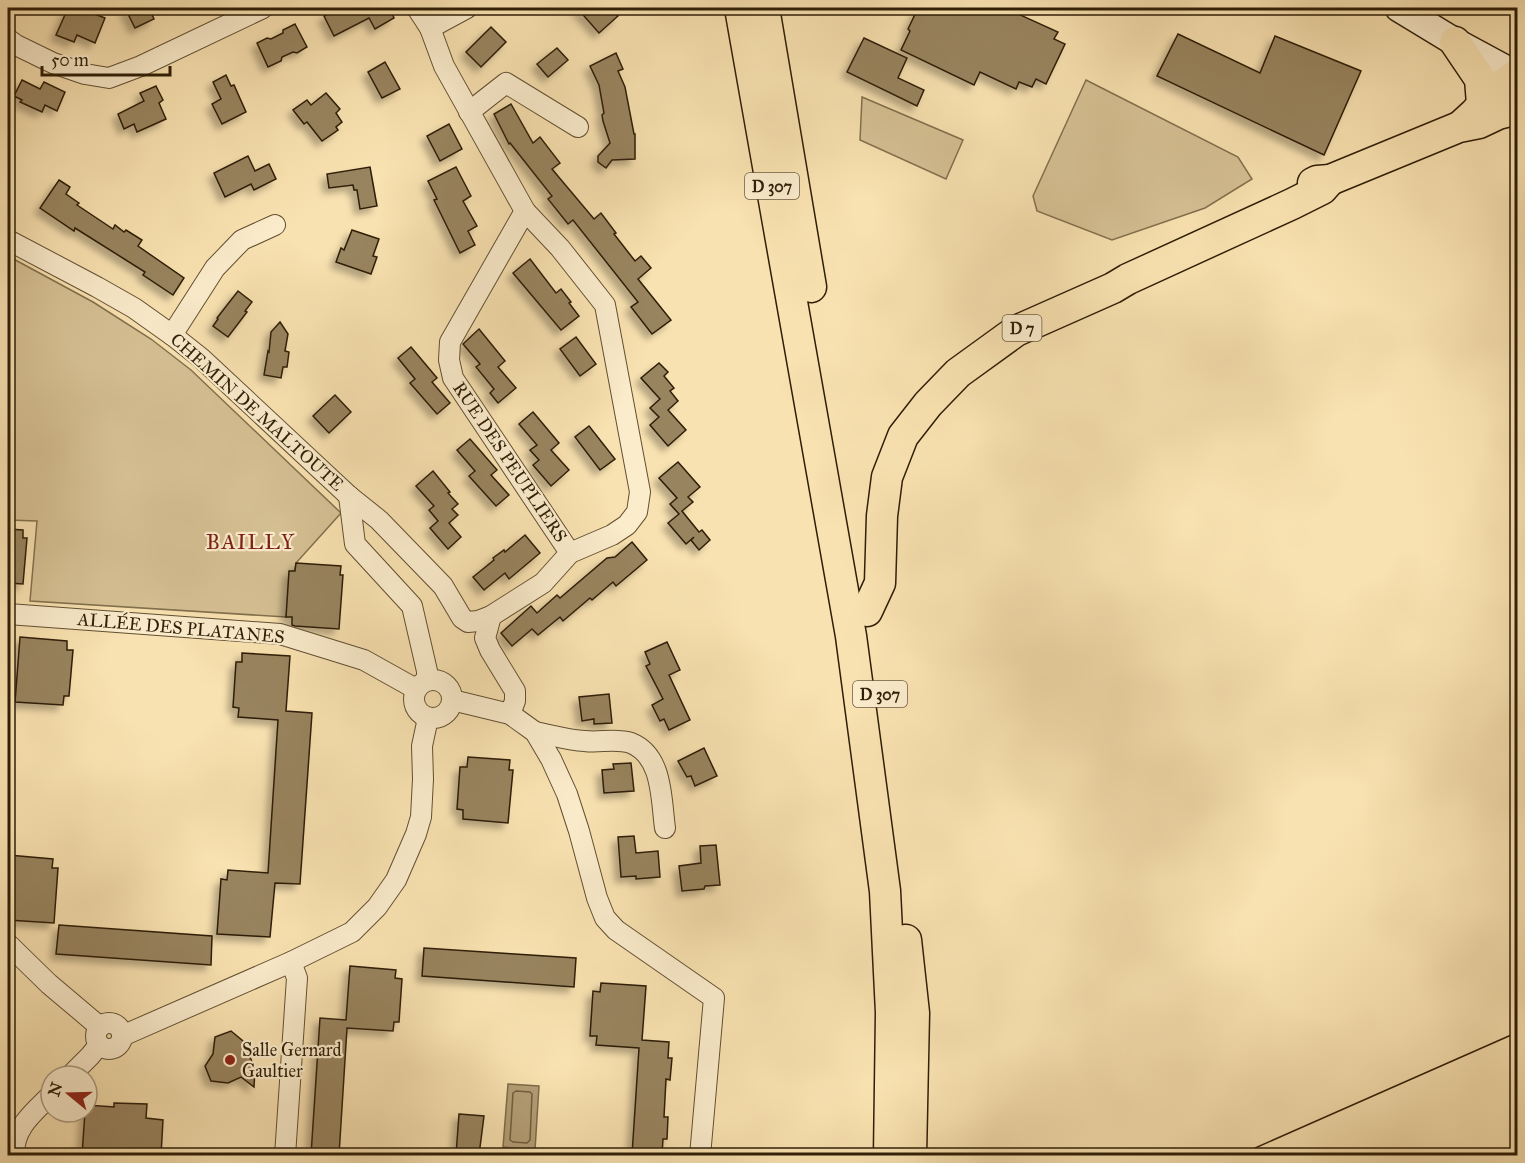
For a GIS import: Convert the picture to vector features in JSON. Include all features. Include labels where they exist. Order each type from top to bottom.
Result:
[{"type":"main road","name":"D 307","points":[[740,8],[851,636],[885,891],[891,1013],[890,1155]]},
{"type":"main road","name":"D 307","points":[[764,8],[867,611],[884,727],[914,1013],[911,1155]]},
{"type":"main road","points":[[1399,8],[1517,76],[1512,94],[1499,109],[1455,42]]},
{"type":"main road","name":"D 7","points":[[867,611],[880,583],[882,516],[887,477],[903,436],[928,404],[958,374],[1016,331],[1292,204],[1322,189],[1330,180],[1459,128],[1479,123],[1499,109]]},
{"type":"street","points":[[8,39],[53,63],[85,74],[108,78],[141,66],[263,8]]},
{"type":"street","points":[[417,8],[430,28],[444,66],[525,211],[560,248],[605,305],[640,492],[637,512],[627,525],[612,535],[570,554],[543,583],[491,616],[485,638],[514,691],[515,701],[510,714]]},
{"type":"street","points":[[430,28],[466,8]]},
{"type":"street","points":[[469,112],[506,83],[578,127]]},
{"type":"street","name":"RUE DES PEUPLIERS","points":[[525,211],[450,342],[449,360],[453,378],[570,554]]},
{"type":"street","points":[[172,335],[215,268],[242,240],[275,225]]},
{"type":"street","name":"CHEMIN DE MALTOUTE","points":[[8,240],[98,287],[172,335],[201,358],[349,496],[379,520],[443,586],[462,618],[468,622],[491,616]]},
{"type":"street","name":"CHEMIN DE MALTOUTE","points":[[349,496],[355,544],[412,606],[427,671],[422,685]]},
{"type":"street","name":"ALLÉE DES PLATANES","points":[[8,614],[280,634],[364,660],[422,685]]},
{"type":"street","points":[[439,680],[449,688],[452,700],[451,706],[443,715],[428,718],[417,711],[413,698],[422,685],[439,680]]},
{"type":"street","points":[[452,700],[510,714],[535,732],[551,759],[567,794],[605,918],[616,930],[714,998],[700,1155]]},
{"type":"street","points":[[8,944],[99,1036],[104,1049],[110,1050],[121,1042],[122,1036],[291,962],[352,932],[376,907],[396,880],[416,834],[421,817],[422,746],[428,718]]},
{"type":"street","points":[[535,732],[586,742],[608,740],[630,743],[645,753],[658,774],[665,828]]},
{"type":"street","points":[[285,1155],[297,978],[291,962]]},
{"type":"street","points":[[82,1064],[90,1056],[99,1036]]},
{"type":"street","points":[[14,1153],[17,1134],[23,1123],[39,1107]]},
{"type":"shaded area","points":[[1086,80],[1238,157],[1252,179],[1205,208],[1112,240],[1037,211],[1033,196]]},
{"type":"shaded area","points":[[862,97],[963,140],[946,179],[860,140]]},
{"type":"shaded area","points":[[8,256],[93,302],[151,339],[191,370],[341,513],[296,563],[286,617],[30,601],[37,521],[8,520]]},
{"type":"water","points":[[508,1084],[539,1086],[535,1150],[503,1147]]},
{"type":"building","points":[[68,8],[79,8],[105,18],[95,43],[77,35],[74,42],[56,35]]},
{"type":"building","points":[[125,8],[149,8],[154,19],[135,28]]},
{"type":"building","points":[[340,8],[390,8],[394,18],[375,29],[369,18],[334,36],[324,16]]},
{"type":"building","points":[[577,8],[612,8],[618,16],[599,33]]},
{"type":"building","points":[[918,8],[1005,8],[1058,32],[1054,39],[1065,44],[1046,84],[1036,79],[1032,87],[1019,82],[1016,89],[980,72],[974,85],[901,50]]},
{"type":"building","points":[[295,24],[307,47],[297,53],[293,52],[282,57],[281,61],[268,67],[257,43],[283,33],[283,30]]},
{"type":"building","points":[[491,27],[506,42],[481,67],[466,52]]},
{"type":"building","points":[[1178,34],[1260,73],[1275,36],[1361,71],[1324,155],[1157,76]]},
{"type":"building","points":[[864,38],[907,58],[898,78],[924,90],[917,106],[847,72]]},
{"type":"building","points":[[557,48],[568,60],[548,77],[537,64]]},
{"type":"building","points":[[616,53],[623,69],[618,71],[625,87],[635,134],[635,159],[612,160],[606,168],[598,162],[598,156],[610,143],[603,121],[604,113],[599,85],[590,66]]},
{"type":"building","points":[[385,62],[400,89],[382,98],[368,72]]},
{"type":"building","points":[[226,75],[231,86],[234,85],[246,112],[222,124],[212,104],[221,99],[213,82]]},
{"type":"building","points":[[22,80],[40,89],[44,82],[65,92],[57,111],[45,105],[42,112],[20,102],[22,100],[14,96]]},
{"type":"building","points":[[156,86],[163,100],[159,103],[166,119],[137,132],[134,124],[124,129],[118,114],[144,101],[140,93]]},
{"type":"building","points":[[326,93],[340,109],[336,113],[342,122],[336,127],[338,130],[322,141],[307,122],[304,124],[293,110],[307,100],[311,105]]},
{"type":"building","points":[[511,104],[533,143],[540,137],[560,163],[552,169],[594,219],[601,213],[635,261],[641,256],[651,268],[638,279],[671,320],[652,334],[631,307],[638,302],[573,220],[568,224],[548,199],[552,196],[509,144],[494,114]]},
{"type":"building","points":[[449,124],[462,149],[440,161],[427,136]]},
{"type":"building","points":[[248,156],[255,171],[269,164],[276,179],[254,190],[251,184],[225,197],[214,173]]},
{"type":"building","points":[[370,167],[377,206],[360,209],[357,190],[354,190],[353,185],[329,188],[327,174]]},
{"type":"building","points":[[456,167],[471,196],[463,201],[477,226],[468,231],[475,245],[460,253],[434,200],[437,199],[428,181]]},
{"type":"building","points":[[59,180],[70,187],[66,194],[79,203],[77,205],[113,229],[115,225],[142,240],[138,246],[184,278],[173,295],[143,275],[145,272],[75,228],[74,231],[40,208]]},
{"type":"building","points":[[352,230],[379,239],[373,256],[377,257],[371,274],[336,262]]},
{"type":"building","points":[[530,259],[556,293],[561,289],[579,316],[561,330],[513,273]]},
{"type":"building","points":[[238,291],[252,302],[228,337],[213,326]]},
{"type":"building","points":[[280,322],[288,334],[285,351],[289,352],[287,367],[283,367],[281,378],[264,375],[271,332]]},
{"type":"building","points":[[479,329],[505,361],[498,367],[516,388],[498,403],[490,393],[494,389],[476,367],[480,364],[463,344]]},
{"type":"building","points":[[576,337],[596,364],[580,376],[560,349]]},
{"type":"building","points":[[411,347],[437,378],[432,382],[450,403],[437,414],[410,383],[415,379],[398,358]]},
{"type":"building","points":[[659,363],[668,372],[664,376],[674,388],[670,391],[678,401],[668,410],[686,430],[668,446],[650,425],[659,417],[650,408],[660,399],[641,378]]},
{"type":"building","points":[[335,395],[351,412],[329,433],[313,416]]},
{"type":"building","points":[[533,412],[559,443],[551,450],[569,470],[551,486],[533,465],[539,460],[530,450],[537,445],[519,424]]},
{"type":"building","points":[[589,426],[615,459],[600,470],[575,437]]},
{"type":"building","points":[[470,439],[497,470],[491,475],[509,495],[496,506],[469,476],[475,471],[457,450]]},
{"type":"building","points":[[678,462],[700,487],[688,497],[693,502],[682,511],[699,532],[702,530],[710,540],[699,550],[691,540],[694,537],[686,544],[668,523],[679,514],[670,504],[677,498],[659,478]]},
{"type":"building","points":[[433,471],[458,504],[452,509],[458,515],[449,523],[461,537],[448,549],[430,528],[438,521],[429,510],[434,506],[416,486]]},
{"type":"building","points":[[8,529],[23,530],[23,538],[27,538],[23,584],[8,583]]},
{"type":"building","points":[[525,535],[540,553],[509,579],[505,573],[484,590],[473,577],[494,560],[493,558],[504,550],[505,552]]},
{"type":"building","points":[[632,542],[647,560],[616,586],[613,582],[563,621],[560,617],[538,635],[532,629],[512,646],[501,633],[531,606],[537,613],[557,595],[560,598],[607,558],[615,557]]},
{"type":"building","points":[[296,563],[341,566],[340,575],[343,575],[339,629],[295,626],[292,625],[292,617],[286,617],[289,571],[295,571]]},
{"type":"building","points":[[20,637],[67,641],[67,650],[73,650],[69,696],[64,696],[63,705],[15,702]]},
{"type":"building","points":[[667,642],[680,670],[669,675],[690,720],[669,730],[664,719],[660,721],[652,705],[663,699],[646,666],[650,664],[645,652]]},
{"type":"building","points":[[242,653],[290,656],[286,711],[312,713],[300,884],[275,883],[270,937],[217,934],[221,879],[227,880],[228,870],[268,873],[278,720],[238,717],[239,708],[233,707],[236,662],[242,662]]},
{"type":"building","points":[[609,694],[612,723],[594,724],[594,719],[582,721],[579,697]]},
{"type":"building","points":[[704,748],[717,776],[695,786],[691,776],[687,777],[678,761]]},
{"type":"building","points":[[468,757],[510,760],[509,770],[513,770],[508,823],[463,819],[463,810],[457,809],[460,767],[467,767]]},
{"type":"building","points":[[631,763],[634,791],[604,793],[602,770],[614,769],[613,764]]},
{"type":"building","points":[[634,836],[636,853],[658,851],[660,877],[636,879],[636,876],[621,877],[618,837]]},
{"type":"building","points":[[716,845],[720,885],[682,891],[679,866],[701,863],[700,846]]},
{"type":"building","points":[[8,855],[53,859],[52,868],[58,868],[54,923],[8,920]]},
{"type":"building","points":[[59,925],[212,936],[211,965],[56,954]]},
{"type":"building","points":[[424,948],[576,958],[574,987],[422,976]]},
{"type":"building","points":[[350,966],[396,970],[395,978],[402,979],[399,1022],[394,1022],[393,1031],[347,1028],[339,1155],[311,1155],[320,1018],[346,1020]]},
{"type":"building","points":[[601,983],[646,986],[642,1040],[669,1042],[668,1058],[672,1058],[670,1080],[666,1079],[664,1117],[668,1117],[667,1139],[663,1139],[662,1155],[632,1155],[639,1048],[596,1045],[597,1036],[590,1036],[593,991],[600,992]]},
{"type":"building","name":"Salle Gernard Gaultier","points":[[231,1031],[243,1041],[255,1069],[254,1087],[241,1077],[228,1083],[211,1081],[205,1066],[213,1054],[215,1037]]},
{"type":"building","points":[[114,1103],[147,1104],[146,1118],[163,1120],[161,1155],[82,1155],[84,1124],[99,1124],[99,1106],[114,1107]]},
{"type":"building","points":[[459,1114],[484,1116],[479,1155],[456,1155]]},
{"type":"tram line","points":[[1237,1156],[1518,1032]]},
{"type":"place","name":"Salle Gernard Gaultier","points":[[230,1060]]},
{"type":"district","name":"BAILLY","points":[[251,542]]}]
